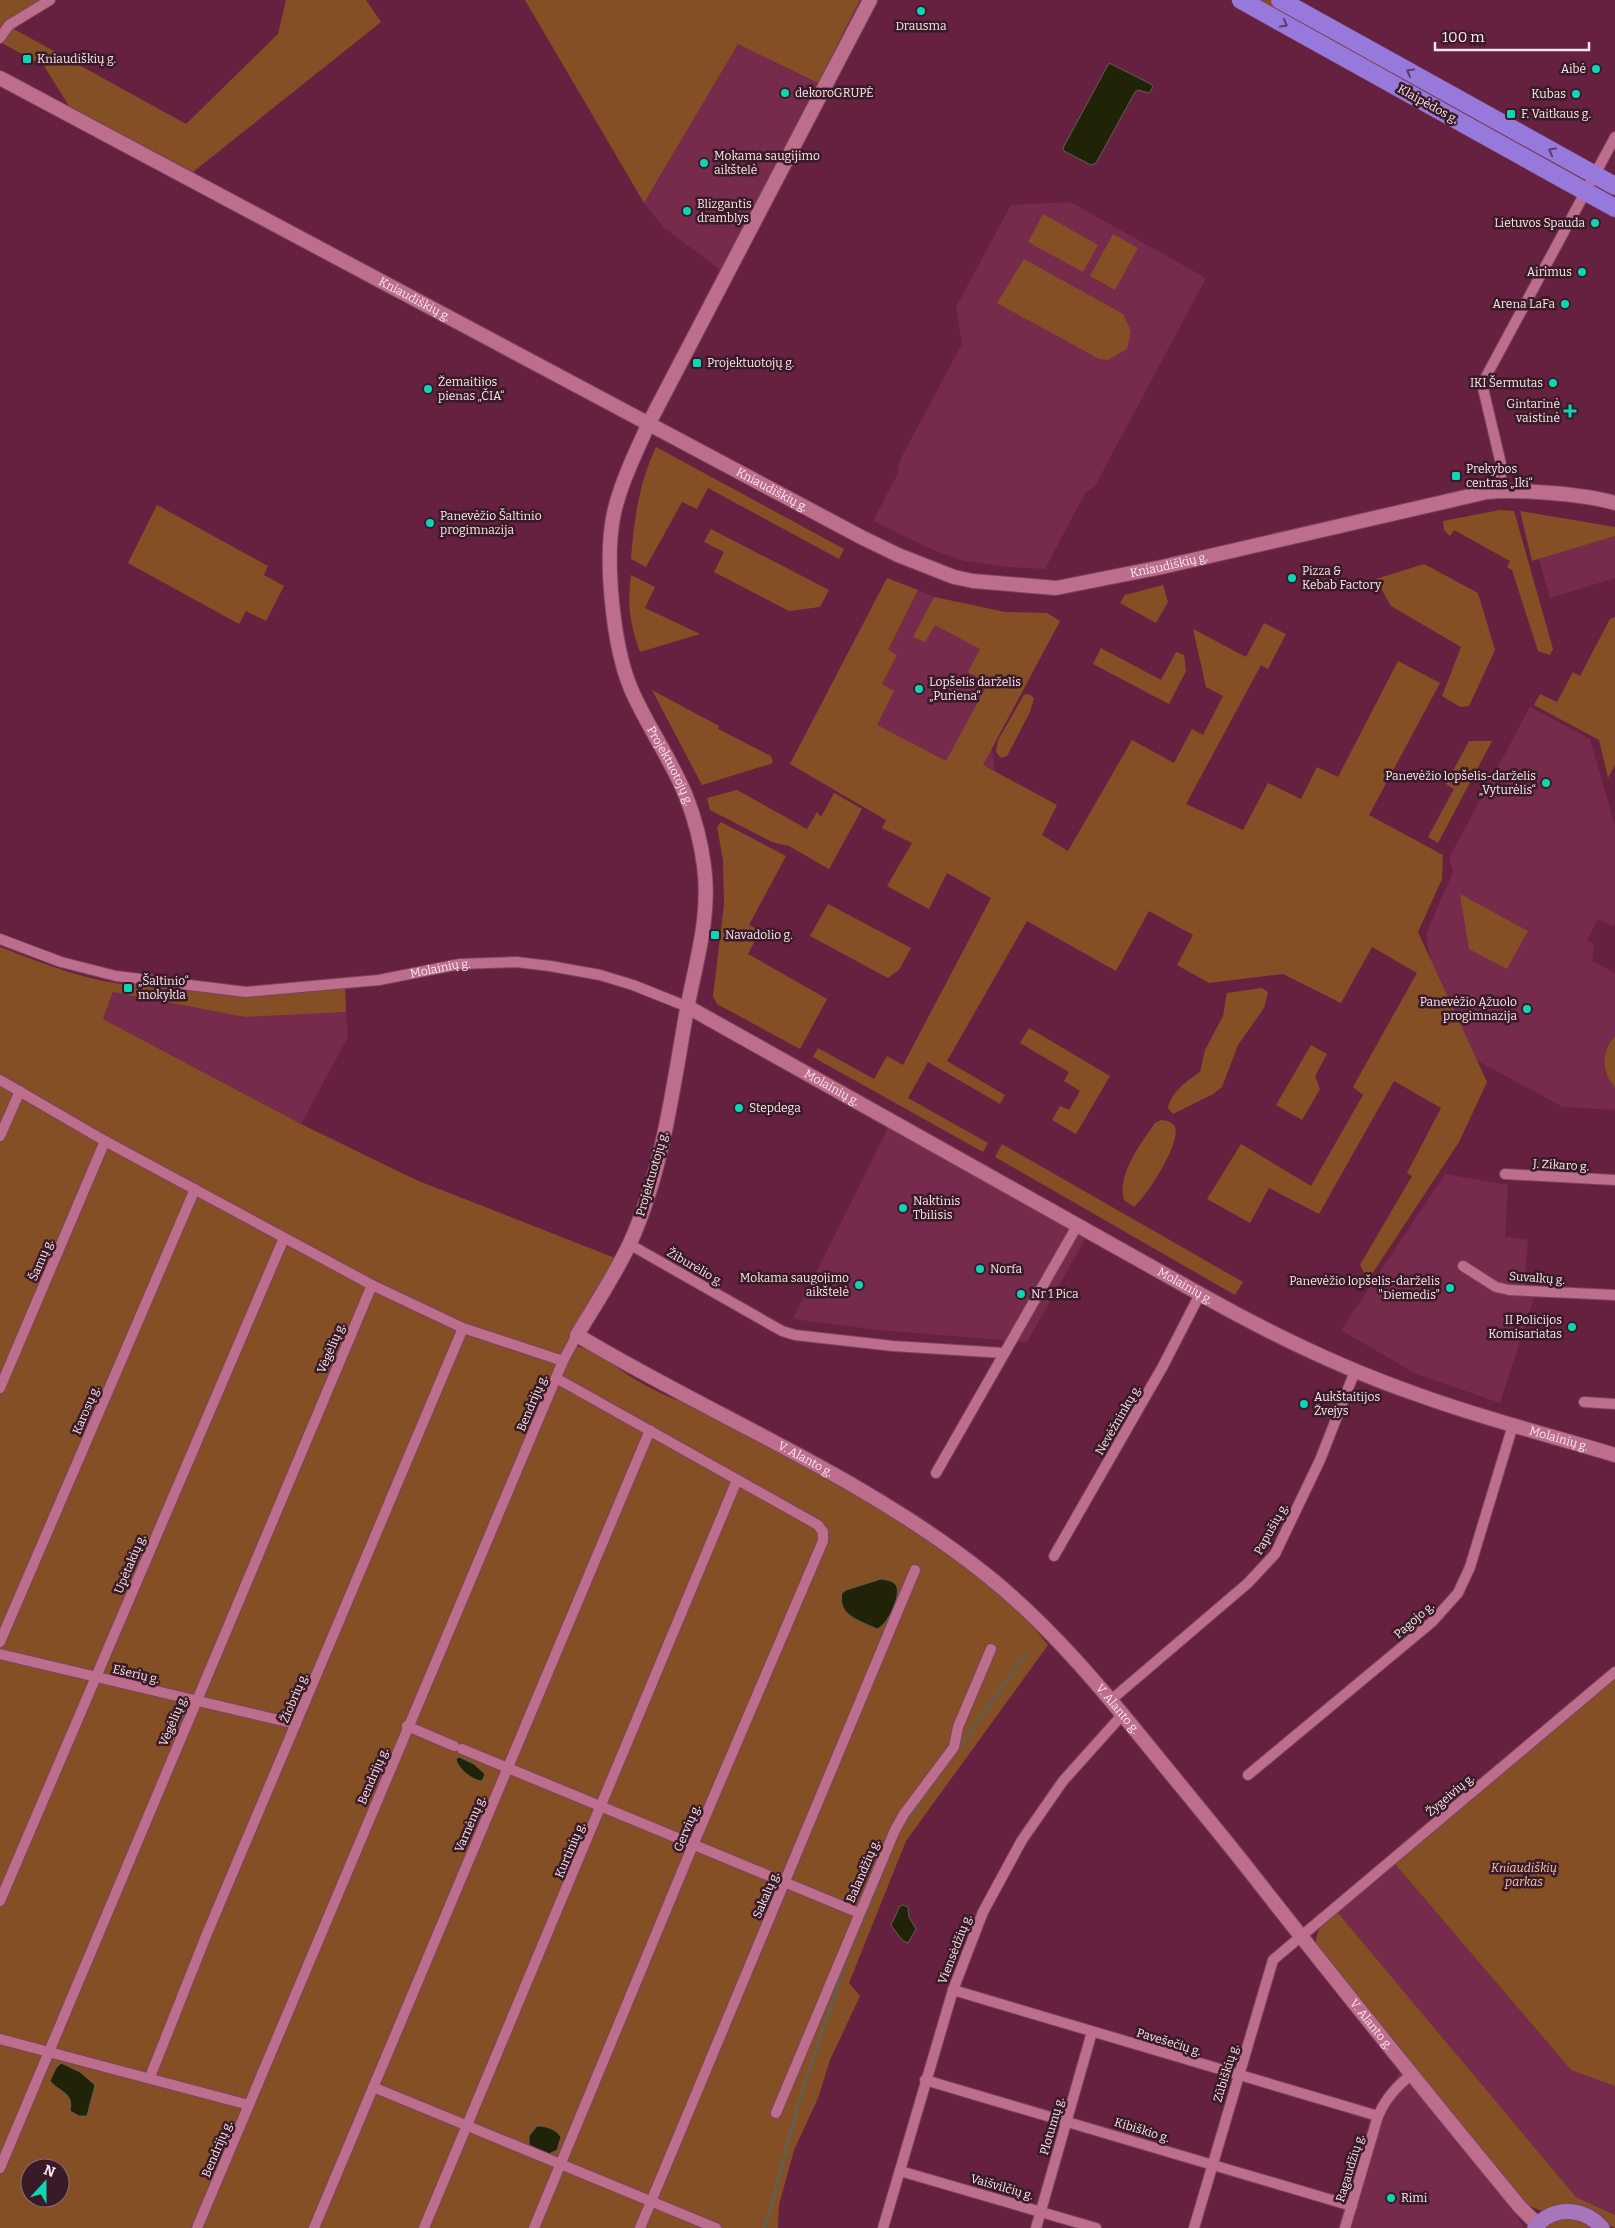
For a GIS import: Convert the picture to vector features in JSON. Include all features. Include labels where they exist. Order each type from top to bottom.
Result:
[{"type":"highway","name":"Klaipėdos g.","points":[[1241,0],[1615,208]]},
{"type":"highway","name":"Klaipėdos g.","points":[[1280,0],[1615,186]]},
{"type":"main road","name":"Projektuotojų g.","points":[[577,1335],[629,1244],[655,1172],[673,1090],[707,905],[705,868],[698,831],[682,787],[631,689],[621,662],[614,627],[611,563],[614,514],[630,465],[649,423],[870,0]]},
{"type":"main road","name":"Kniaudiškių g.","points":[[0,78],[861,537],[920,565],[954,577],[1037,588],[1056,588],[1162,567],[1473,494],[1500,491],[1580,497],[1615,504]]},
{"type":"main road","name":"Molainių g.","points":[[688,1007],[1077,1226],[1277,1335],[1355,1371],[1416,1395],[1615,1455]]},
{"type":"main road","name":"V. Alanto g.","points":[[577,1335],[872,1495],[922,1526],[989,1577],[1024,1607],[1123,1714],[1412,2075],[1536,2226]]},
{"type":"main road","points":[[1536,2226],[1556,2213],[1567,2211],[1589,2216],[1602,2228]]},
{"type":"street","points":[[0,38],[9,25],[50,0]]},
{"type":"street","points":[[1500,491],[1501,464],[1482,384],[1615,137]]},
{"type":"street","name":"Molainių g.","points":[[0,939],[61,962],[116,976],[238,991],[271,991],[345,984],[400,976],[460,964],[516,962],[600,975],[633,984],[688,1007]]},
{"type":"street","points":[[0,1080],[105,1141],[372,1285],[463,1328],[563,1360]]},
{"type":"street","points":[[0,1136],[20,1091]]},
{"type":"street","name":"Šamų g.","points":[[0,1388],[105,1141]]},
{"type":"street","name":"J. Zikaro g.","points":[[1505,1174],[1615,1180]]},
{"type":"street","name":"Karosų g.","points":[[0,1642],[195,1188]]},
{"type":"street","points":[[936,1474],[1077,1226]]},
{"type":"street","name":"Upėtakių g.","points":[[0,1901],[284,1238]]},
{"type":"street","name":"Žiburėlio g.","points":[[629,1244],[782,1331],[795,1335],[893,1346],[1004,1353]]},
{"type":"street","name":"Suvalkų g.","points":[[1463,1266],[1496,1287],[1509,1290],[1615,1295]]},
{"type":"street","name":"Vėgėlių g.","points":[[0,2168],[372,1285]]},
{"type":"street","name":"Nevėžninkų g.","points":[[1054,1556],[1163,1366],[1200,1294]]},
{"type":"street","name":"Žiobrių g.","points":[[150,2077],[206,1936],[463,1328]]},
{"type":"street","name":"Bendrijų g.","points":[[197,2228],[407,1726],[563,1360],[577,1335]]},
{"type":"street","name":"Papušių g.","points":[[1111,1700],[1248,1583],[1275,1554],[1320,1460],[1355,1371]]},
{"type":"street","name":"Gervių g.","points":[[534,2228],[693,1845],[823,1541],[823,1532],[818,1525],[556,1378]]},
{"type":"street","points":[[1584,1402],[1615,1404]]},
{"type":"street","name":"Pagojo g.","points":[[1248,1775],[1432,1622],[1458,1593],[1470,1567],[1514,1425]]},
{"type":"street","name":"Varnėnų g.","points":[[314,2228],[506,1768],[650,1430]]},
{"type":"street","name":"Kurtinių g.","points":[[424,2228],[468,2127],[737,1480]]},
{"type":"street","name":"Sakalų g.","points":[[640,2228],[915,1570]]},
{"type":"street","name":"Balandžių g.","points":[[776,2113],[858,1913],[895,1830],[908,1808],[954,1747],[958,1727],[991,1649]]},
{"type":"street","name":"Ešerių g.","points":[[0,1654],[296,1724]]},
{"type":"street","name":"Žygeivių g.","points":[[1301,1936],[1615,1672]]},
{"type":"street","name":"Viensėdžių g.","points":[[883,2228],[953,1990],[983,1912],[1022,1840],[1063,1781],[1123,1714]]},
{"type":"street","points":[[407,1726],[858,1913]]},
{"type":"street","name":"Zūbiškių g.","points":[[1194,2228],[1273,1960],[1301,1936]]},
{"type":"street","name":"Pavešečių g.","points":[[953,1990],[1378,2116]]},
{"type":"street","name":"Plotumų g.","points":[[1036,2228],[1092,2032]]},
{"type":"street","points":[[0,2039],[150,2077],[249,2105]]},
{"type":"street","name":"Ragaudžių g.","points":[[1345,2228],[1378,2116],[1384,2102],[1394,2090],[1412,2075]]},
{"type":"street","name":"Kibiškio g.","points":[[925,2080],[1352,2206]]},
{"type":"street","points":[[374,2088],[716,2228]]},
{"type":"street","name":"Vaišvilčių g.","points":[[900,2171],[1096,2228]]},
{"type":"shaded area","points":[[738,44],[818,83],[722,271],[664,228],[644,203]]},
{"type":"shaded area","points":[[1109,63],[1151,84],[1153,87],[1149,93],[1138,90],[1135,92],[1096,163],[1091,165],[1064,151],[1063,148]]},
{"type":"shaded area","points":[[1070,202],[1206,278],[1095,486],[1085,493],[1045,569],[1006,567],[965,561],[935,551],[873,521],[897,475],[900,460],[962,344],[956,307],[1011,205]]},
{"type":"shaded area","points":[[1615,536],[1615,578],[1550,598],[1539,559]]},
{"type":"shaded area","points":[[915,589],[934,597],[1005,612],[1047,613],[1060,621],[992,748],[998,796],[844,728]]},
{"type":"shaded area","points":[[1530,707],[1590,739],[1615,826],[1615,925],[1612,926],[1598,919],[1587,940],[1594,944],[1592,961],[1615,973],[1615,1110],[1563,1107],[1446,1044],[1426,934],[1453,872],[1449,858]]},
{"type":"shaded area","points":[[113,992],[245,1017],[346,1012],[348,1037],[301,1124],[103,1019]]},
{"type":"shaded area","points":[[891,1122],[1089,1232],[1027,1342],[878,1330],[793,1319]]},
{"type":"shaded area","name":"Panevėžio lopšelis-darželis \"Diemedis\"","points":[[1445,1174],[1508,1185],[1505,1236],[1528,1240],[1524,1287],[1536,1292],[1500,1403],[1416,1374],[1341,1330]]},
{"type":"shaded area","points":[[881,1579],[889,1580],[896,1585],[897,1595],[896,1602],[889,1616],[877,1629],[852,1617],[843,1607],[841,1601],[842,1593],[846,1590]]},
{"type":"shaded area","points":[[459,1757],[474,1764],[485,1774],[482,1781],[474,1779],[462,1770],[456,1759]]},
{"type":"shaded area","points":[[1395,1864],[1571,2070],[1615,2086],[1615,2215],[1576,2197],[1338,1913]]},
{"type":"shaded area","points":[[900,1906],[908,1907],[909,1917],[916,1929],[908,1943],[902,1940],[891,1925]]},
{"type":"shaded area","points":[[61,2063],[80,2072],[95,2085],[87,2116],[79,2116],[70,2111],[71,2105],[68,2096],[50,2081],[56,2068]]},
{"type":"shaded area","points":[[1401,2070],[1513,2209],[1524,2228],[1338,2228],[1370,2120]]},
{"type":"shaded area","points":[[537,2126],[550,2128],[559,2134],[561,2137],[557,2150],[549,2154],[529,2145],[529,2136]]},
{"type":"green space","points":[[0,0],[39,0],[3,23],[186,124],[278,34],[286,0],[366,0],[381,22],[193,172],[69,106],[44,66],[0,42]]},
{"type":"green space","points":[[525,0],[860,0],[818,83],[738,44],[644,203]]},
{"type":"green space","points":[[1253,0],[1269,0],[1399,72],[1394,78]]},
{"type":"green space","points":[[1043,214],[1098,245],[1083,272],[1028,242]]},
{"type":"green space","points":[[1113,234],[1138,248],[1115,290],[1090,276]]},
{"type":"green space","points":[[1024,259],[1123,314],[1131,331],[1127,349],[1108,360],[1099,359],[997,303]]},
{"type":"green space","points":[[656,447],[844,549],[839,559],[708,488],[697,509],[682,502],[646,567],[631,559],[641,488]]},
{"type":"green space","points":[[157,505],[268,566],[264,575],[284,586],[266,621],[246,611],[239,624],[128,563]]},
{"type":"green space","points":[[1500,510],[1514,511],[1553,649],[1550,655],[1538,651],[1512,570],[1507,567],[1510,561],[1454,530],[1450,536],[1444,530],[1443,521]]},
{"type":"green space","points":[[1520,511],[1615,527],[1615,536],[1532,561]]},
{"type":"green space","points":[[711,529],[829,590],[820,607],[789,611],[714,572],[724,552],[704,542]]},
{"type":"green space","points":[[1424,564],[1478,593],[1495,650],[1469,706],[1460,707],[1442,696],[1461,647],[1391,606],[1376,579]]},
{"type":"green space","points":[[631,575],[655,587],[645,608],[700,634],[640,652],[630,614]]},
{"type":"green space","points":[[887,578],[918,590],[888,650],[897,655],[882,684],[894,691],[877,725],[946,761],[988,683],[968,672],[980,649],[935,625],[925,642],[913,637],[934,597],[1005,612],[1047,613],[1060,621],[983,765],[1057,805],[1042,835],[1068,851],[1132,740],[1174,763],[1192,729],[1203,735],[1223,696],[1206,687],[1193,629],[1246,657],[1264,623],[1286,634],[1268,669],[1261,665],[1186,804],[1243,830],[1268,783],[1301,799],[1317,767],[1338,777],[1398,661],[1440,683],[1369,815],[1443,855],[1442,879],[1418,932],[1487,1082],[1459,1142],[1368,1280],[1360,1265],[1412,1176],[1407,1173],[1441,1108],[1394,1081],[1319,1214],[1269,1188],[1250,1223],[1207,1199],[1241,1144],[1311,1186],[1363,1095],[1353,1087],[1417,973],[1372,947],[1341,1003],[1283,974],[1209,983],[1177,965],[1193,935],[1149,911],[1116,971],[1027,921],[947,1061],[1005,1095],[1000,1104],[928,1062],[908,1098],[988,1143],[983,1152],[813,1057],[818,1048],[874,1079],[887,1056],[903,1065],[991,898],[947,873],[929,909],[887,886],[912,843],[882,828],[886,820],[790,764]]},
{"type":"green space","points":[[1163,585],[1168,602],[1156,623],[1120,603],[1125,595]]},
{"type":"green space","points":[[1615,617],[1615,765],[1608,778],[1599,740],[1534,705],[1540,694],[1557,702],[1573,672],[1580,676],[1610,619]]},
{"type":"green space","points":[[1101,648],[1161,680],[1176,652],[1184,655],[1186,671],[1169,704],[1093,664]]},
{"type":"green space","points":[[652,690],[719,726],[718,729],[771,756],[773,763],[702,785]]},
{"type":"green space","points":[[1029,694],[1034,698],[1030,712],[1007,756],[1001,758],[996,752],[998,740],[1024,695]]},
{"type":"green space","points":[[1469,741],[1492,741],[1438,843],[1428,837],[1454,789],[1446,784]]},
{"type":"green space","points":[[737,790],[807,829],[817,812],[821,817],[834,793],[862,809],[829,869],[789,846],[772,842],[710,810],[707,798]]},
{"type":"green space","points":[[721,822],[786,856],[749,925],[760,931],[748,954],[827,999],[800,1049],[717,1004],[713,996],[724,905],[723,860],[717,827]]},
{"type":"green space","points":[[1460,894],[1528,931],[1507,969],[1469,949]]},
{"type":"green space","points":[[828,904],[911,948],[899,970],[888,978],[810,936]]},
{"type":"green space","points":[[0,947],[79,975],[129,985],[131,979],[246,992],[345,984],[346,1012],[245,1017],[113,992],[103,1019],[301,1124],[416,1180],[620,1260],[572,1345],[604,1358],[649,1387],[700,1409],[873,1503],[916,1531],[987,1584],[1023,1615],[1048,1645],[906,1841],[849,1983],[860,1996],[830,2060],[818,2098],[794,2150],[779,2205],[778,2228],[0,2228]]},
{"type":"green space","points":[[1262,988],[1268,992],[1264,1008],[1238,1045],[1222,1087],[1213,1094],[1173,1114],[1168,1108],[1170,1102],[1180,1087],[1200,1072],[1205,1050],[1223,1016],[1227,993]]},
{"type":"green space","points":[[1029,1028],[1110,1076],[1076,1134],[1052,1120],[1060,1106],[1069,1110],[1080,1091],[1064,1081],[1069,1072],[1020,1043]]},
{"type":"green space","points":[[1615,1036],[1615,1087],[1607,1075],[1604,1062],[1607,1049]]},
{"type":"green space","points":[[1311,1045],[1327,1054],[1315,1076],[1320,1089],[1302,1120],[1276,1105]]},
{"type":"green space","points":[[1161,1120],[1168,1121],[1174,1125],[1176,1132],[1174,1143],[1155,1181],[1134,1207],[1124,1200],[1123,1190],[1127,1169],[1137,1149],[1155,1123]]},
{"type":"green space","points":[[1002,1144],[1243,1282],[1235,1295],[995,1157]]},
{"type":"green space","name":"Kniaudiškių parkas","points":[[1615,1678],[1615,2086],[1571,2070],[1395,1864]]},
{"type":"green space","points":[[1338,1913],[1576,2197],[1615,2215],[1615,2228],[1605,2223],[1539,2210],[1528,2205],[1513,2190],[1316,1944],[1316,1938],[1320,1929]]},
{"type":"green space","points":[[1571,2217],[1596,2228],[1542,2228],[1548,2222]]},
{"type":"waterway","points":[[958,1749],[1027,1652]]},
{"type":"waterway","points":[[904,1824],[931,1786]]},
{"type":"waterway","points":[[765,2228],[798,2105],[846,1960],[876,1889]]},
{"type":"place","name":"Drausma","points":[[921,11]]},
{"type":"place","name":"Kniaudiškių g.","points":[[27,59]]},
{"type":"place","name":"Aibė","points":[[1596,69]]},
{"type":"place","name":"dekoroGRUPĖ","points":[[785,93]]},
{"type":"place","name":"Kubas","points":[[1576,94]]},
{"type":"place","name":"F. Vaitkaus g.","points":[[1511,114]]},
{"type":"place","name":"Mokama saugijimo aikštelė","points":[[704,163]]},
{"type":"place","name":"Blizgantis dramblys","points":[[687,211]]},
{"type":"place","name":"Lietuvos Spauda","points":[[1595,223]]},
{"type":"place","name":"Airimus","points":[[1582,272]]},
{"type":"place","name":"Arena LaFa","points":[[1565,304]]},
{"type":"place","name":"Projektuotojų g.","points":[[697,363]]},
{"type":"place","name":"IKI Šermutas","points":[[1553,383]]},
{"type":"place","name":"Žemaitijos pienas „ČIA“","points":[[428,389]]},
{"type":"place","name":"Gintarinė vaistinė","points":[[1570,411]]},
{"type":"place","name":"Prekybos centras „Iki“","points":[[1456,476]]},
{"type":"place","name":"Panevėžio Šaltinio progimnazija","points":[[430,523]]},
{"type":"place","name":"Pizza & Kebab Factory","points":[[1292,578]]},
{"type":"place","name":"Lopšelis darželis „Puriena“","points":[[919,689]]},
{"type":"place","name":"Panevėžio lopšelis-darželis „Vyturėlis“","points":[[1546,783]]},
{"type":"place","name":"Navadolio g.","points":[[715,935]]},
{"type":"place","name":"„Šaltinio“ mokykla","points":[[128,988]]},
{"type":"place","name":"Panevėžio Ąžuolo progimnazija","points":[[1527,1009]]},
{"type":"place","name":"Stepdega","points":[[739,1108]]},
{"type":"place","name":"Naktinis Tbilisis","points":[[903,1208]]},
{"type":"place","name":"Norfa","points":[[980,1269]]},
{"type":"place","name":"Mokama saugojimo aikštelė","points":[[859,1285]]},
{"type":"place","name":"Panevėžio lopšelis-darželis \"Diemedis\"","points":[[1450,1288]]},
{"type":"place","name":"Nr 1 Pica","points":[[1021,1294]]},
{"type":"place","name":"II Policijos Komisariatas","points":[[1572,1327]]},
{"type":"place","name":"Aukštaitijos Žvejys","points":[[1304,1404]]},
{"type":"place","name":"Rimi","points":[[1391,2198]]}]
